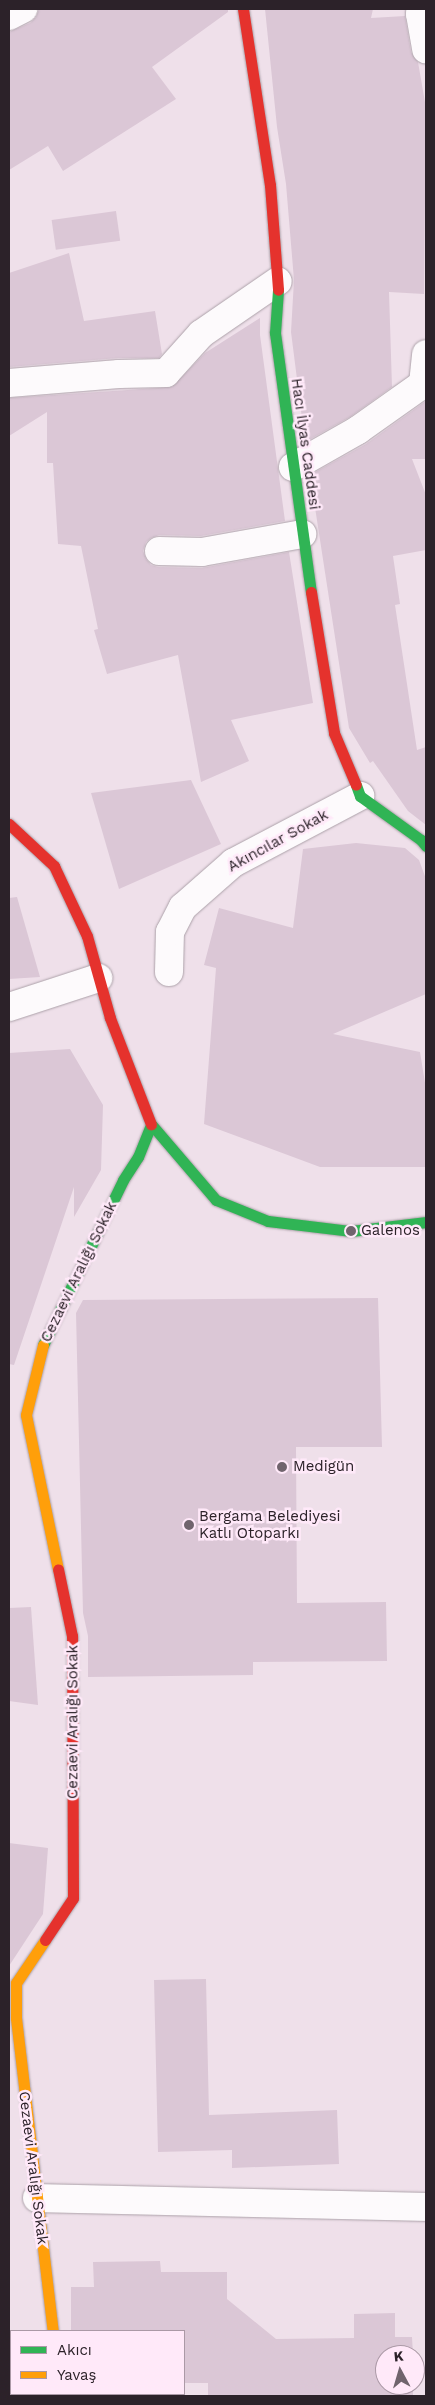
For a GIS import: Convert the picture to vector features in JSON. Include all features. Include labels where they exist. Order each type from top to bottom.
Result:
[{"type":"street","points":[[9,16],[23,9]]},
{"type":"street","name":"Hacı İlyas Caddesi","points":[[243,9],[270,185],[278,281],[275,333],[302,534],[334,733],[360,796]]},
{"type":"street","points":[[421,9],[420,14],[426,49]]},
{"type":"street","points":[[9,383],[119,374],[166,373],[201,334],[278,281]]},
{"type":"street","points":[[294,467],[358,430],[425,384],[426,354]]},
{"type":"street","points":[[159,550],[202,552],[302,534]]},
{"type":"street","points":[[360,796],[422,840],[426,846]]},
{"type":"street","name":"Akıncılar Sokak","points":[[169,972],[170,932],[183,907],[233,863],[360,796]]},
{"type":"street","points":[[9,824],[54,866],[87,936],[110,1018],[151,1125],[216,1200],[268,1221],[352,1231],[426,1222]]},
{"type":"street","points":[[9,1007],[98,978]]},
{"type":"street","name":"Cezaevi Aralığı Sokak","points":[[53,2330],[16,2018],[16,1983],[73,1898],[72,1636],[26,1415],[43,1346],[122,1180],[138,1157],[151,1125]]},
{"type":"street","points":[[37,2198],[426,2208]]},
{"type":"shaded area","points":[[60,2395],[163,2395],[163,2396]]},
{"type":"building","points":[[39,9],[228,9],[228,12],[152,67],[176,99],[63,171],[48,146],[9,170],[9,32],[30,23],[36,17]]},
{"type":"building","points":[[265,9],[373,9],[371,18],[405,16],[411,52],[418,62],[426,108],[424,294],[389,292],[392,387],[350,417],[305,442],[291,332],[294,280],[286,184],[277,127]]},
{"type":"building","points":[[116,211],[120,241],[56,250],[52,220]]},
{"type":"building","points":[[69,253],[84,321],[155,311],[162,354],[159,358],[118,358],[9,367],[9,273]]},
{"type":"building","points":[[260,318],[260,335],[285,521],[201,536],[159,535],[146,542],[143,551],[151,565],[158,567],[202,568],[289,552],[313,703],[231,720],[249,761],[201,782],[178,655],[107,674],[94,630],[98,629],[81,546],[58,544],[53,463],[47,463],[47,412],[9,436],[9,398],[172,387],[205,353]]},
{"type":"building","points":[[426,401],[426,459],[412,459],[426,495],[426,550],[393,556],[400,604],[395,605],[417,750],[426,747],[426,825],[408,811],[373,761],[370,763],[349,728],[310,475],[366,444]]},
{"type":"building","points":[[191,780],[221,844],[119,889],[91,793]]},
{"type":"building","points":[[356,843],[405,848],[419,860],[426,879],[426,994],[333,1034],[420,1052],[426,1089],[426,1167],[320,1167],[204,1124],[216,968],[204,965],[219,908],[293,928],[303,849]]},
{"type":"building","points":[[17,897],[40,977],[9,979],[9,898]]},
{"type":"building","points":[[70,1049],[103,1105],[101,1170],[74,1217],[74,1187],[14,1365],[9,1364],[9,1053]]},
{"type":"building","name":"Bergama Belediyesi Katlı Otoparkı","points":[[378,1298],[382,1447],[296,1447],[297,1603],[386,1602],[387,1661],[253,1662],[253,1675],[88,1677],[88,1636],[83,1613],[76,1313],[83,1300]]},
{"type":"building","points":[[31,1607],[38,1705],[9,1701],[9,1608]]},
{"type":"building","points":[[9,1843],[48,1848],[43,1914],[9,1966]]},
{"type":"building","points":[[206,1979],[209,2115],[337,2110],[339,2164],[232,2168],[232,2150],[158,2152],[154,1980]]},
{"type":"building","points":[[160,2261],[161,2272],[227,2272],[227,2299],[276,2339],[354,2338],[354,2314],[395,2313],[395,2337],[412,2337],[412,2345],[375,2345],[375,2395],[413,2396],[208,2396],[208,2383],[185,2383],[185,2330],[71,2330],[71,2287],[94,2287],[93,2262]]},
{"type":"traffic: fast","points":[[278,290],[275,333],[311,592]]},
{"type":"traffic: fast","points":[[356,785],[360,796],[421,840],[426,846]]},
{"type":"traffic: fast","points":[[151,1124],[216,1200],[268,1221],[351,1231],[426,1222]]},
{"type":"traffic: fast","points":[[43,1345],[123,1180],[138,1157],[151,1125]]},
{"type":"traffic: slow","points":[[43,1345],[26,1415],[58,1569]]},
{"type":"traffic: slow","points":[[45,1940],[16,1983],[16,2018],[53,2330]]},
{"type":"traffic: jam","points":[[243,9],[270,185],[278,290]]},
{"type":"traffic: jam","points":[[311,592],[334,733],[356,785]]},
{"type":"traffic: jam","points":[[9,824],[54,866],[87,936],[110,1018],[151,1124]]},
{"type":"traffic: jam","points":[[45,1940],[73,1898],[72,1636],[58,1569]]},
{"type":"place","name":"Galenos","points":[[351,1231]]},
{"type":"place","name":"Medigün","points":[[282,1467]]},
{"type":"place","name":"Bergama Belediyesi Katlı Otoparkı","points":[[189,1525]]}]
